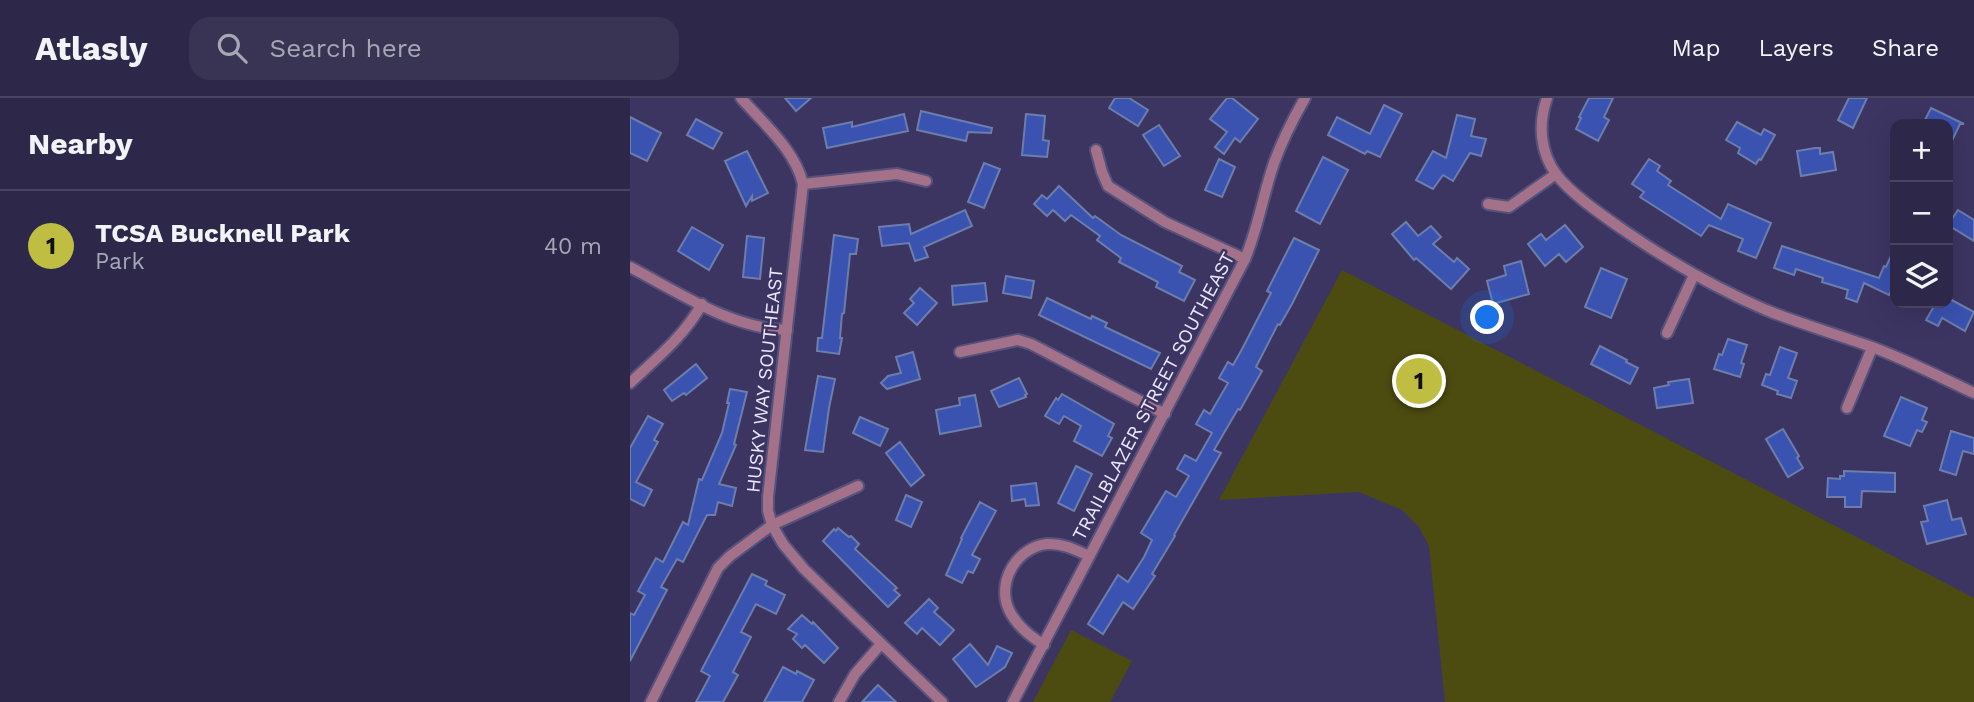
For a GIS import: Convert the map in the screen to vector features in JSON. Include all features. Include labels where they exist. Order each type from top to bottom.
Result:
[{"type":"street","points":[[741,98],[788,151],[800,170],[803,184],[897,174],[926,181]]},
{"type":"street","name":"TRAILBLAZER STREET SOUTHEAST","points":[[1013,702],[1245,259],[1257,227],[1274,164],[1304,98]]},
{"type":"street","points":[[1547,98],[1541,122],[1542,135],[1549,162],[1556,174],[1610,220],[1652,250],[1694,275],[1767,310],[1872,348],[1974,393]]},
{"type":"street","points":[[1096,150],[1108,186],[1165,222],[1245,259]]},
{"type":"street","points":[[1488,204],[1509,206],[1556,174]]},
{"type":"street","name":"HUSKY WAY SOUTHEAST","points":[[803,184],[768,511],[772,525],[783,544],[804,569],[942,702]]},
{"type":"street","points":[[630,267],[747,325],[787,330]]},
{"type":"street","points":[[1667,333],[1694,275]]},
{"type":"street","points":[[630,383],[678,339],[702,304]]},
{"type":"street","points":[[960,352],[1018,340],[1031,344],[1165,414]]},
{"type":"street","points":[[1847,408],[1872,348]]},
{"type":"street","points":[[651,702],[718,568],[772,525],[858,486]]},
{"type":"street","points":[[1044,645],[1020,627],[1010,612],[1006,600],[1006,581],[1010,572],[1022,555],[1033,548],[1048,544],[1068,546],[1089,556]]},
{"type":"street","points":[[839,702],[855,674],[881,644]]},
{"type":"shaded area","points":[[1342,270],[1974,598],[1974,702],[1445,702],[1429,546],[1419,527],[1402,510],[1359,492],[1219,500]]},
{"type":"shaded area","points":[[1071,630],[1132,661],[1110,702],[1033,702]]},
{"type":"building","points":[[785,98],[811,98],[796,111]]},
{"type":"building","points":[[1115,98],[1129,98],[1148,110],[1138,126],[1109,108]]},
{"type":"building","points":[[1227,98],[1232,98],[1258,119],[1240,142],[1235,138],[1224,154],[1215,147],[1227,132],[1210,119]]},
{"type":"building","points":[[1589,98],[1613,98],[1604,117],[1609,120],[1598,141],[1576,129]]},
{"type":"building","points":[[1849,98],[1867,98],[1853,128],[1838,120]]},
{"type":"building","points":[[1384,105],[1402,114],[1380,157],[1367,151],[1365,154],[1328,135],[1337,117],[1370,134]]},
{"type":"building","points":[[1931,108],[1964,124],[1960,124],[1953,139],[1953,119],[1926,119]]},
{"type":"building","points":[[921,111],[992,128],[991,133],[968,132],[966,141],[917,130]]},
{"type":"building","points":[[904,114],[908,131],[827,148],[823,128],[852,122],[852,127]]},
{"type":"building","points":[[1026,114],[1045,116],[1043,140],[1049,141],[1047,157],[1022,155]]},
{"type":"building","points":[[1457,115],[1475,119],[1471,136],[1486,139],[1481,156],[1470,153],[1453,181],[1443,175],[1433,189],[1416,180],[1433,151],[1446,158]]},
{"type":"building","points":[[630,117],[661,133],[647,161],[630,153]]},
{"type":"building","points":[[696,119],[722,133],[713,149],[687,135]]},
{"type":"building","points":[[1737,122],[1761,135],[1764,129],[1775,135],[1756,164],[1738,153],[1740,148],[1726,140]]},
{"type":"building","points":[[1159,125],[1180,156],[1164,166],[1143,135]]},
{"type":"building","points":[[1820,148],[1820,154],[1833,152],[1836,170],[1801,176],[1797,151]]},
{"type":"building","points":[[747,151],[768,193],[752,201],[752,196],[746,206],[725,161]]},
{"type":"building","points":[[1323,157],[1348,170],[1320,224],[1296,211]]},
{"type":"building","points":[[1219,159],[1235,167],[1222,197],[1205,190]]},
{"type":"building","points":[[1649,159],[1660,166],[1657,171],[1671,181],[1668,185],[1721,219],[1728,204],[1771,223],[1756,258],[1738,251],[1743,239],[1709,225],[1701,236],[1640,197],[1644,192],[1632,184]]},
{"type":"building","points":[[984,163],[1000,169],[984,208],[968,202]]},
{"type":"building","points":[[1059,186],[1093,218],[1095,216],[1121,235],[1182,266],[1179,272],[1195,280],[1184,301],[1156,287],[1158,282],[1119,262],[1121,258],[1097,240],[1100,236],[1071,215],[1065,221],[1053,210],[1047,216],[1034,204],[1042,195],[1047,199]]},
{"type":"building","points":[[965,210],[972,226],[924,247],[928,257],[915,261],[909,243],[882,246],[879,227],[909,224],[911,234]]},
{"type":"building","points":[[1958,210],[1974,220],[1974,241],[1953,228],[1953,218]]},
{"type":"building","points":[[1406,222],[1418,236],[1431,226],[1441,237],[1433,244],[1454,262],[1457,258],[1469,269],[1451,289],[1416,258],[1414,260],[1392,234]]},
{"type":"building","points":[[1565,225],[1583,247],[1566,262],[1559,254],[1545,266],[1528,244],[1541,234],[1546,240]]},
{"type":"building","points":[[692,227],[723,245],[709,270],[678,251]]},
{"type":"building","points":[[834,235],[858,239],[856,254],[850,254],[839,354],[817,351],[818,338],[822,338]]},
{"type":"building","points":[[747,236],[764,238],[760,279],[743,277]]},
{"type":"building","points":[[1294,238],[1319,250],[1256,367],[1262,371],[1214,450],[1221,453],[1152,574],[1155,576],[1133,609],[1123,602],[1103,634],[1088,624],[1118,575],[1128,582],[1152,540],[1141,533],[1166,491],[1176,497],[1189,476],[1177,469],[1185,455],[1196,461],[1212,433],[1196,424],[1204,410],[1210,414],[1228,383],[1219,378],[1228,362],[1233,365],[1241,351],[1271,293],[1267,291]]},
{"type":"building","points":[[1782,246],[1879,278],[1890,258],[1890,293],[1889,295],[1864,283],[1857,302],[1846,298],[1848,290],[1822,282],[1823,278],[1796,269],[1794,275],[1774,268]]},
{"type":"building","points":[[1521,261],[1529,294],[1493,304],[1487,281],[1506,275],[1504,266]]},
{"type":"building","points":[[1601,268],[1627,279],[1611,318],[1585,307]]},
{"type":"building","points":[[1006,276],[1034,281],[1031,298],[1003,293]]},
{"type":"building","points":[[985,283],[987,301],[953,305],[952,286]]},
{"type":"building","points":[[920,288],[937,303],[917,325],[904,313],[914,303],[910,299]]},
{"type":"building","points":[[1047,298],[1091,319],[1092,316],[1107,323],[1105,327],[1160,353],[1151,369],[1039,315]]},
{"type":"building","points":[[1953,301],[1974,312],[1965,331],[1942,318],[1938,326],[1926,320],[1933,308],[1953,308]]},
{"type":"building","points":[[1728,339],[1747,345],[1740,377],[1714,369]]},
{"type":"building","points":[[1600,346],[1638,368],[1630,384],[1591,364]]},
{"type":"building","points":[[1780,347],[1797,353],[1788,378],[1797,381],[1791,398],[1762,385],[1766,374],[1770,375]]},
{"type":"building","points":[[913,352],[920,379],[887,389],[881,383],[888,376],[901,373],[896,357]]},
{"type":"building","points":[[696,364],[707,378],[686,395],[684,393],[672,401],[664,390]]},
{"type":"building","points":[[818,376],[835,379],[823,452],[805,450]]},
{"type":"building","points":[[1019,378],[1026,397],[999,407],[991,391]]},
{"type":"building","points":[[1689,379],[1693,403],[1657,408],[1654,388],[1669,385],[1668,382]]},
{"type":"building","points":[[730,389],[747,392],[734,444],[736,445],[719,484],[736,488],[732,506],[718,502],[715,515],[707,515],[683,562],[677,559],[661,587],[667,590],[630,661],[630,613],[634,615],[645,595],[638,591],[656,558],[663,562],[683,522],[688,525],[699,479],[702,480],[722,433]]},
{"type":"building","points":[[1062,394],[1114,424],[1108,436],[1112,438],[1102,456],[1074,441],[1081,426],[1064,416],[1059,424],[1045,416],[1056,398],[1058,400]]},
{"type":"building","points":[[975,395],[981,426],[940,434],[936,410],[960,405],[959,398]]},
{"type":"building","points":[[1901,397],[1927,408],[1922,420],[1927,422],[1922,432],[1917,430],[1910,446],[1884,436]]},
{"type":"building","points":[[648,416],[663,424],[654,440],[658,442],[636,482],[652,490],[644,506],[630,499],[630,448]]},
{"type":"building","points":[[860,417],[888,429],[880,446],[853,433]]},
{"type":"building","points":[[1783,429],[1803,468],[1788,477],[1766,439]]},
{"type":"building","points":[[1951,431],[1974,438],[1974,454],[1963,451],[1956,475],[1940,470]]},
{"type":"building","points":[[900,442],[924,475],[911,486],[886,453]]},
{"type":"building","points":[[1076,466],[1092,474],[1074,511],[1058,503]]},
{"type":"building","points":[[1844,471],[1895,473],[1895,492],[1862,491],[1861,507],[1845,507],[1845,497],[1827,497],[1828,478],[1840,479],[1840,476],[1844,476]]},
{"type":"building","points":[[1036,483],[1039,505],[1026,506],[1025,499],[1012,501],[1011,486]]},
{"type":"building","points":[[906,495],[922,502],[911,527],[896,520]]},
{"type":"building","points":[[1947,500],[1952,520],[1961,518],[1966,534],[1927,544],[1921,522],[1928,521],[1924,506]]},
{"type":"building","points":[[980,502],[996,511],[972,555],[980,559],[973,573],[968,571],[962,583],[946,575]]},
{"type":"building","points":[[838,528],[859,544],[855,549],[897,588],[894,590],[900,595],[888,607],[823,541]]},
{"type":"building","points":[[752,574],[767,581],[765,585],[785,595],[776,614],[756,604],[741,632],[751,637],[733,672],[738,675],[723,702],[696,702],[710,676],[701,671]]},
{"type":"building","points":[[929,599],[938,608],[934,612],[954,630],[940,645],[922,628],[917,634],[905,623]]},
{"type":"building","points":[[802,615],[812,624],[813,622],[838,648],[824,663],[805,645],[802,648],[793,639],[797,634],[788,629]]},
{"type":"building","points":[[970,644],[988,665],[997,646],[1012,653],[1005,667],[976,687],[953,659]]},
{"type":"building","points":[[783,667],[814,680],[802,702],[764,702]]},
{"type":"building","points":[[878,685],[896,702],[862,702]]},
{"type":"place","name":"TCSA Bucknell Park","points":[[1419,381]]}]
